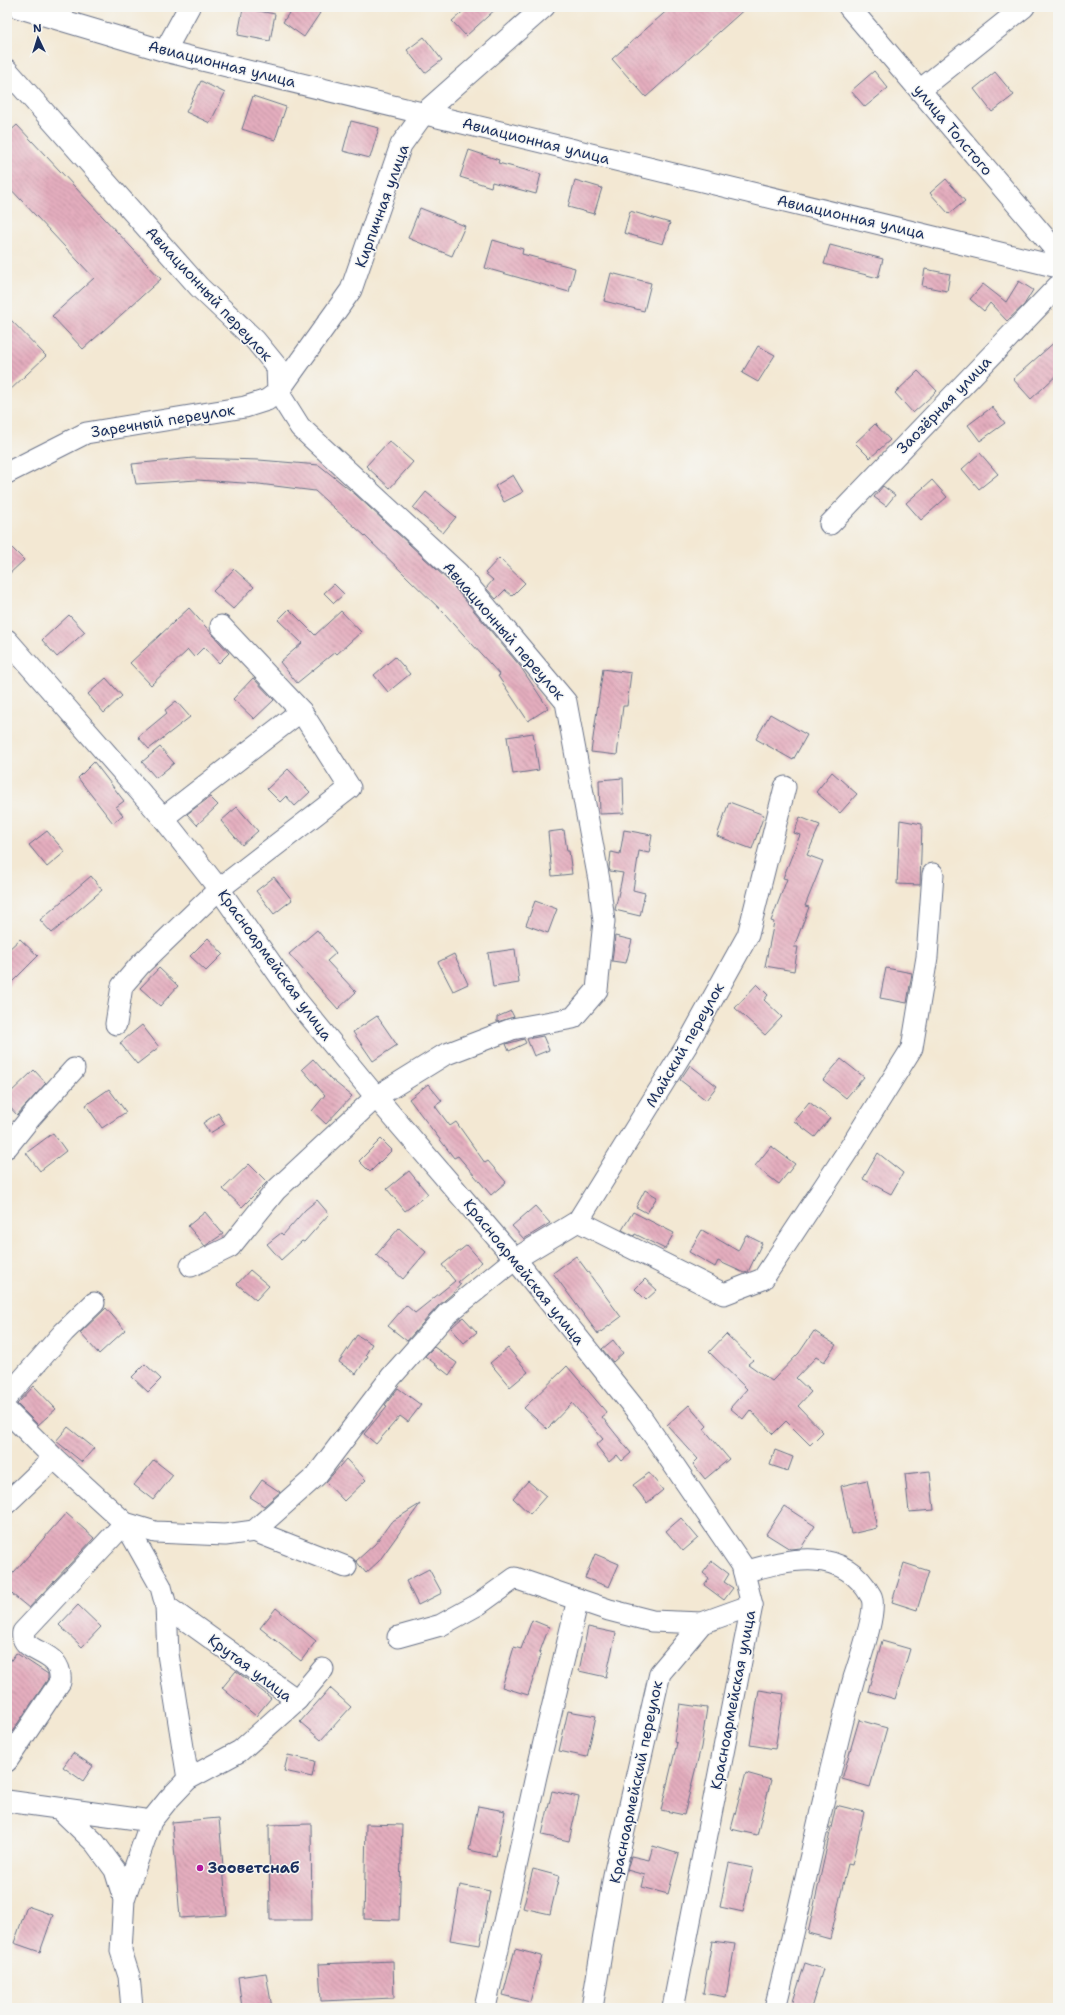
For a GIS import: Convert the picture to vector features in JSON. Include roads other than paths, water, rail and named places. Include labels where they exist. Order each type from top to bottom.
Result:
[{"type":"street","name":"Авиационная улица","points":[[17,7],[165,51],[424,113],[540,143],[1058,267]]},
{"type":"street","points":[[165,51],[189,7]]},
{"type":"street","name":"Кирпичная улица","points":[[278,392],[352,290],[401,145],[424,113],[544,7]]},
{"type":"street","name":"улица Толстого","points":[[849,7],[1058,253]]},
{"type":"street","points":[[920,90],[1024,7]]},
{"type":"street","name":"Авиационный переулок","points":[[7,70],[199,287],[264,351],[277,367],[278,392],[300,427],[458,573],[566,702],[578,755],[580,781],[600,880],[604,921],[597,990],[574,1018],[512,1029],[444,1055],[376,1097],[276,1190],[230,1247],[191,1266]]},
{"type":"street","name":"Заозёрная улица","points":[[830,524],[1058,286]]},
{"type":"street","name":"Заречный переулок","points":[[7,474],[86,433],[245,407],[267,400],[278,392]]},
{"type":"street","points":[[116,1024],[122,986],[140,965],[219,889],[350,788],[301,711],[221,626]]},
{"type":"street","name":"Красноармейская улица","points":[[7,640],[163,818],[219,889],[298,1002],[376,1097],[516,1260],[639,1414],[742,1565],[752,1605],[673,2008]]},
{"type":"street","points":[[163,818],[301,711]]},
{"type":"street","name":"Майский переулок","points":[[254,1531],[316,1476],[391,1377],[446,1314],[516,1260],[578,1221],[687,1045],[748,936],[785,787]]},
{"type":"street","points":[[578,1221],[724,1294],[763,1279],[851,1146],[912,1048],[927,957],[933,874]]},
{"type":"street","points":[[7,1148],[31,1117],[74,1069]]},
{"type":"street","points":[[7,1397],[64,1332],[94,1303]]},
{"type":"street","points":[[7,1411],[54,1458],[125,1523],[161,1588],[166,1606],[168,1654],[188,1779]]},
{"type":"street","points":[[7,1502],[54,1458]]},
{"type":"street","points":[[125,1523],[155,1532],[225,1535],[254,1531],[346,1567]]},
{"type":"street","points":[[7,1761],[60,1682],[61,1677],[61,1672],[56,1662],[25,1643],[22,1637],[23,1632],[125,1523]]},
{"type":"street","points":[[744,1572],[783,1561],[811,1559],[834,1563],[854,1574],[872,1597],[871,1622],[838,1737],[775,2008]]},
{"type":"street","points":[[398,1636],[440,1624],[479,1604],[516,1578],[578,1599],[652,1621],[702,1623],[752,1605]]},
{"type":"street","points":[[485,2008],[536,1776],[578,1599]]},
{"type":"street","name":"Крутая улица","points":[[132,2008],[129,1976],[121,1951],[124,1900],[151,1821],[188,1779],[240,1751],[297,1700],[166,1606]]},
{"type":"street","name":"Красноармейский переулок","points":[[592,2008],[614,1875],[660,1673],[702,1623]]},
{"type":"street","points":[[297,1700],[323,1668]]},
{"type":"street","points":[[7,1801],[151,1821]]},
{"type":"street","name":"Крутая улица","points":[[60,1808],[99,1848],[115,1870],[124,1900]]},
{"type":"place","name":"Зооветснаб","points":[[200,1868]]}]
